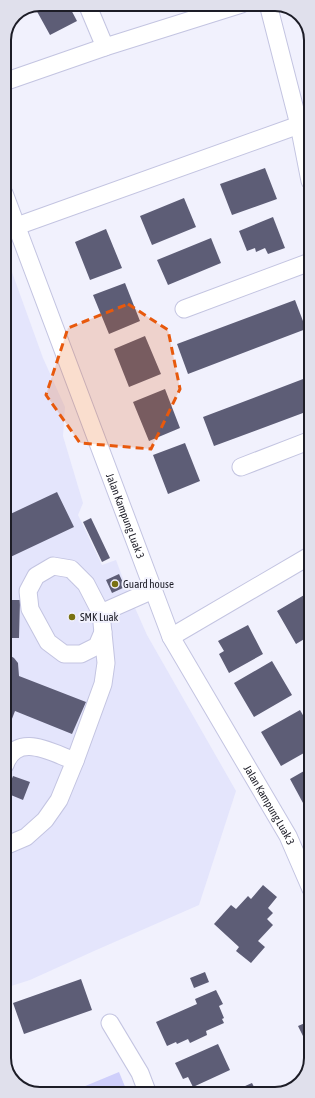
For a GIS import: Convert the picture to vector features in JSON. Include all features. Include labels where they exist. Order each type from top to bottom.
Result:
[{"type":"street","points":[[91,11],[105,47]]},
{"type":"street","points":[[11,80],[105,47],[220,11]]},
{"type":"street","points":[[270,11],[299,125],[304,150]]},
{"type":"street","points":[[17,226],[299,125]]},
{"type":"street","name":"Jalan Kampung Luak 3","points":[[11,211],[171,637],[288,836],[304,873]]},
{"type":"street","points":[[184,310],[304,264]]},
{"type":"street","points":[[241,467],[304,442]]},
{"type":"street","points":[[171,637],[304,559]]},
{"type":"street","points":[[11,843],[26,837],[45,820],[59,800],[103,684],[106,663],[103,632],[101,613],[86,584],[71,569],[53,566],[36,576],[28,591],[30,609],[48,642],[64,654],[81,654],[97,646],[103,632]]},
{"type":"street","points":[[101,613],[153,590]]},
{"type":"street","points":[[11,754],[13,751],[24,746],[33,745],[75,761]]},
{"type":"street","points":[[110,1023],[140,1073],[145,1087]]},
{"type":"highlighted area","points":[[128,304],[168,330],[180,389],[151,449],[80,443],[46,395],[68,328]]},
{"type":"shaded area","name":"SMK Luak","points":[[11,269],[43,358],[65,407],[63,436],[83,503],[78,515],[102,565],[116,560],[147,635],[236,791],[199,905],[30,980],[11,986]]},
{"type":"shaded area","points":[[119,1072],[125,1087],[83,1087]]},
{"type":"building","points":[[72,11],[77,21],[50,35],[37,12]]},
{"type":"building","points":[[265,168],[277,199],[232,215],[220,184]]},
{"type":"building","points":[[184,198],[196,227],[152,245],[140,216]]},
{"type":"building","points":[[273,217],[285,248],[268,254],[265,248],[256,252],[255,248],[247,251],[239,231]]},
{"type":"building","points":[[106,229],[122,268],[90,280],[75,242]]},
{"type":"building","points":[[211,238],[221,263],[168,285],[157,260]]},
{"type":"building","points":[[125,283],[140,321],[109,334],[93,295]]},
{"type":"building","points":[[295,300],[304,324],[304,330],[188,374],[177,344]]},
{"type":"building","points":[[145,336],[161,374],[129,387],[114,349]]},
{"type":"building","points":[[304,379],[304,413],[214,446],[203,417]]},
{"type":"building","points":[[165,389],[180,428],[149,441],[133,402]]},
{"type":"building","points":[[185,443],[200,481],[168,494],[153,455]]},
{"type":"building","points":[[57,492],[74,527],[11,557],[11,514]]},
{"type":"building","points":[[91,518],[110,558],[102,562],[83,522]]},
{"type":"building","name":"Guard house","points":[[119,574],[125,587],[112,593],[106,580]]},
{"type":"building","points":[[304,595],[304,639],[296,644],[277,611]]},
{"type":"building","points":[[11,600],[20,600],[19,638],[11,638]]},
{"type":"building","points":[[248,625],[263,654],[229,673],[219,654],[224,651],[218,641]]},
{"type":"building","points":[[11,656],[18,663],[19,676],[86,702],[72,734],[15,711],[11,721]]},
{"type":"building","points":[[272,661],[292,695],[254,717],[234,683]]},
{"type":"building","points":[[300,710],[304,717],[304,753],[281,766],[261,732]]},
{"type":"building","points":[[304,771],[304,805],[290,779]]},
{"type":"building","points":[[13,776],[30,782],[23,800],[11,795],[11,781]]},
{"type":"building","points":[[263,885],[277,897],[268,908],[273,913],[267,919],[273,925],[258,941],[265,947],[251,963],[236,951],[239,947],[214,924],[231,905],[236,909],[248,896],[251,899]]},
{"type":"building","points":[[205,972],[209,982],[194,988],[190,978]]},
{"type":"building","points":[[81,979],[92,1010],[24,1034],[13,1003]]},
{"type":"building","points":[[216,990],[223,1004],[219,1006],[224,1018],[222,1019],[224,1023],[206,1031],[207,1035],[190,1043],[188,1039],[177,1044],[176,1042],[167,1046],[156,1022],[197,1004],[195,999]]},
{"type":"building","points":[[304,1023],[304,1038],[298,1026]]},
{"type":"building","points":[[218,1044],[230,1070],[193,1087],[188,1077],[183,1079],[175,1063]]},
{"type":"building","points":[[252,1083],[254,1087],[243,1087]]},
{"type":"place","name":"Guard house","points":[[115,584]]},
{"type":"place","name":"SMK Luak","points":[[72,617]]}]
